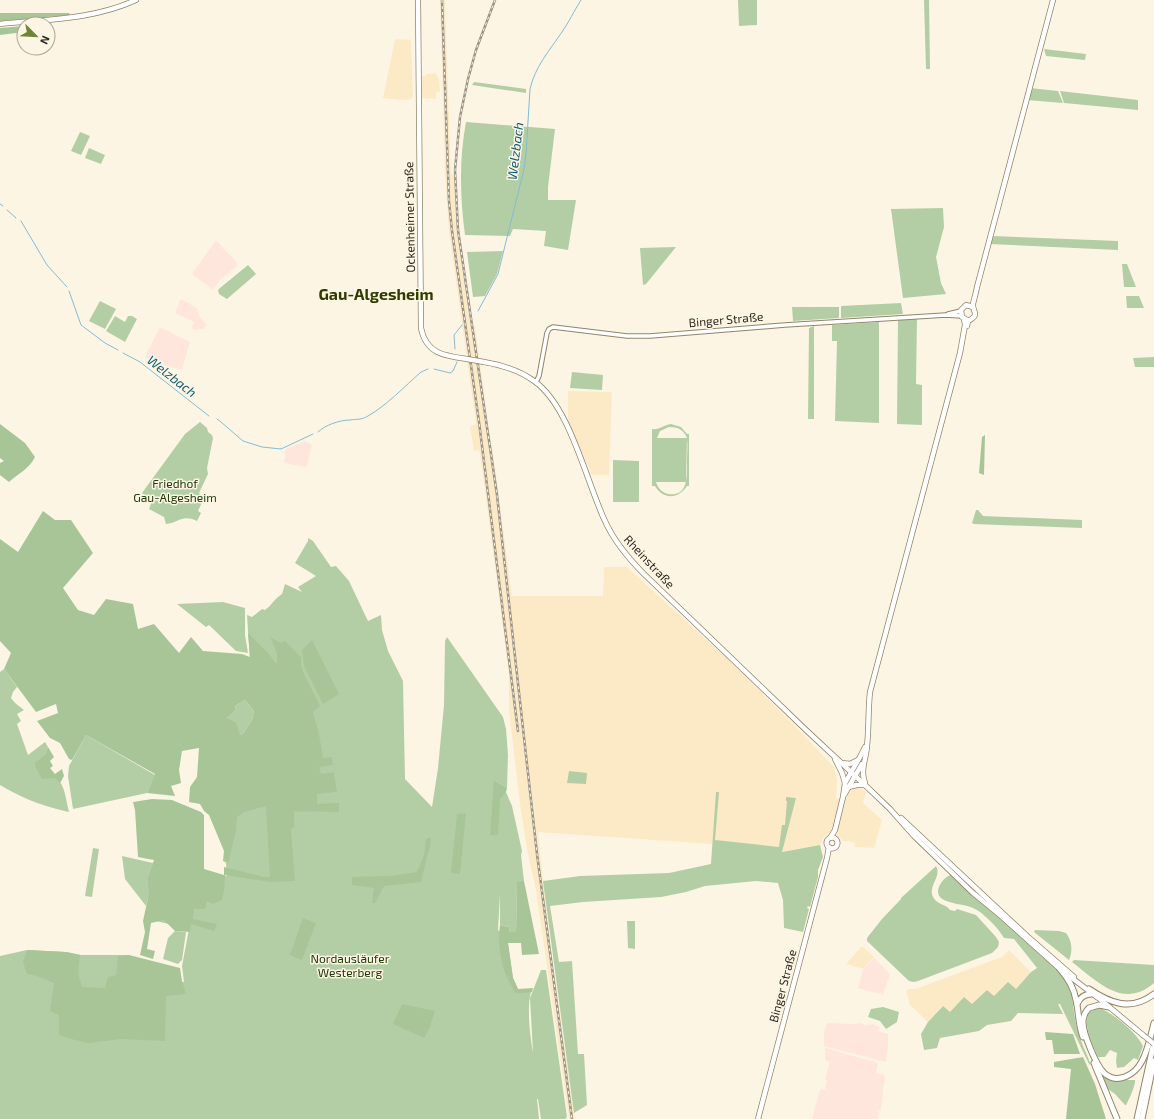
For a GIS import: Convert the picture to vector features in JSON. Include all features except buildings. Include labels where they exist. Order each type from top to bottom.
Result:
[{"type":"highway","points":[[1060,970],[1070,983],[1077,1004],[1080,1030],[1117,1119]]},
{"type":"highway","points":[[1077,1004],[1082,997],[1090,992],[1104,999],[1124,1004],[1143,1001],[1154,994]]},
{"type":"highway","points":[[1109,1007],[1099,1005],[1089,1008],[1084,1017],[1083,1025],[1097,1063],[1104,1073],[1111,1077],[1125,1077],[1133,1073],[1139,1066],[1145,1055],[1154,1023]]},
{"type":"highway","points":[[1137,1119],[1154,1043]]},
{"type":"highway","points":[[1142,1119],[1154,1061]]},
{"type":"main road","points":[[0,24],[86,16],[110,10],[136,0]]},
{"type":"main road","name":"Ockenheimer Straße","points":[[418,0],[421,328],[422,335],[426,342],[434,350],[446,356],[467,359]]},
{"type":"main road","points":[[971,306],[1053,0]]},
{"type":"main road","points":[[964,316],[975,316],[975,312],[971,306]]},
{"type":"main road","points":[[848,788],[857,785],[865,785],[862,773],[863,762],[867,751],[870,692],[961,347],[964,316],[963,307],[971,306]]},
{"type":"main road","name":"Rheinstraße","points":[[467,359],[513,369],[536,382],[551,398],[561,413],[603,518],[616,542],[627,556],[650,580],[890,810]]},
{"type":"main road","points":[[843,797],[868,737]]},
{"type":"main road","points":[[833,756],[838,764],[845,783],[833,838]]},
{"type":"main road","points":[[842,763],[853,763],[860,758]]},
{"type":"main road","points":[[845,783],[863,762]]},
{"type":"main road","points":[[890,810],[914,836],[969,889],[1060,970],[1097,997],[1154,1043]]},
{"type":"main road","points":[[890,810],[926,841],[1090,992]]},
{"type":"main road","name":"Binger Straße","points":[[758,1119],[827,858],[831,847],[838,844],[838,841],[833,838],[827,842],[831,847]]},
{"type":"street","name":"Binger Straße","points":[[536,382],[547,333],[549,329],[553,327],[627,336],[650,336],[946,315],[964,316]]},
{"type":"street","points":[[531,378],[540,369]]},
{"type":"shaded area","points":[[440,0],[445,0],[451,174],[456,174],[458,225],[473,325],[475,327],[512,596],[603,596],[604,567],[627,567],[731,662],[834,767],[837,779],[836,798],[846,799],[849,792],[853,788],[855,787],[862,789],[866,792],[863,803],[882,820],[874,848],[854,847],[855,842],[843,841],[837,835],[838,829],[832,827],[831,831],[824,837],[820,845],[711,864],[712,844],[538,832],[553,963],[575,1119],[569,1119],[536,890],[527,850],[520,804],[509,711],[509,675],[497,581],[481,461],[479,450],[474,451],[470,426],[476,424],[449,231],[445,174]]},
{"type":"shaded area","points":[[395,39],[411,40],[413,97],[411,99],[402,100],[383,98]]},
{"type":"shaded area","points":[[436,73],[439,80],[440,92],[436,92],[436,99],[422,98],[422,76]]},
{"type":"shaded area","points":[[216,240],[237,263],[237,266],[220,280],[213,290],[192,274]]},
{"type":"shaded area","points":[[181,299],[197,308],[200,317],[207,325],[203,329],[193,330],[192,326],[194,322],[175,313]]},
{"type":"shaded area","points":[[160,327],[190,342],[182,370],[164,365],[145,357]]},
{"type":"shaded area","points":[[568,391],[612,392],[609,475],[592,475],[568,420]]},
{"type":"shaded area","points":[[304,441],[312,444],[307,467],[284,463],[286,449]]},
{"type":"shaded area","points":[[861,947],[863,947],[874,957],[863,969],[846,964]]},
{"type":"shaded area","points":[[1009,950],[1031,972],[1016,989],[994,996],[987,990],[972,1005],[950,1012],[942,1006],[928,1022],[910,1005],[906,991],[908,989],[915,989],[1002,957]]},
{"type":"shaded area","points":[[874,958],[890,974],[883,995],[858,988],[863,970]]},
{"type":"shaded area","points":[[827,1023],[860,1023],[867,1026],[868,1024],[872,1024],[880,1027],[878,1031],[888,1034],[886,1062],[824,1046],[824,1032]]},
{"type":"shaded area","points":[[825,1048],[878,1063],[876,1073],[885,1075],[881,1110],[879,1110],[878,1119],[812,1119],[820,1089],[825,1090],[827,1080],[825,1079],[830,1062],[825,1060]]},
{"type":"green space","points":[[738,0],[757,0],[757,25],[739,26]]},
{"type":"green space","points":[[924,0],[929,0],[930,69],[926,69]]},
{"type":"green space","points":[[0,13],[69,13],[70,15],[16,16],[16,20],[0,21]]},
{"type":"green space","points":[[16,27],[16,33],[0,35],[0,28]]},
{"type":"green space","points":[[1044,49],[1086,54],[1085,60],[1046,56]]},
{"type":"green space","points":[[474,82],[526,89],[526,93],[472,85]]},
{"type":"green space","points":[[1030,88],[1058,91],[1063,103],[1027,100]]},
{"type":"green space","points":[[1060,91],[1138,100],[1138,110],[1064,103]]},
{"type":"green space","points":[[466,122],[555,129],[548,187],[548,200],[576,200],[568,250],[544,246],[546,231],[513,229],[510,236],[465,235],[462,207],[461,164]]},
{"type":"green space","points":[[80,132],[90,136],[81,155],[71,151]]},
{"type":"green space","points":[[89,148],[105,155],[101,164],[85,158]]},
{"type":"green space","points":[[943,208],[944,227],[936,257],[941,283],[946,294],[903,298],[891,209]]},
{"type":"green space","points":[[992,236],[1118,241],[1118,250],[989,244]]},
{"type":"green space","points":[[676,247],[646,284],[643,285],[640,248]]},
{"type":"green space","points":[[503,251],[497,274],[485,296],[473,297],[467,252]]},
{"type":"green space","points":[[1122,264],[1127,264],[1136,287],[1124,287]]},
{"type":"green space","points":[[248,265],[256,274],[227,299],[219,294],[218,290],[220,288]]},
{"type":"green space","points":[[1126,296],[1139,296],[1144,308],[1127,308]]},
{"type":"green space","points":[[100,301],[116,309],[105,329],[89,321]]},
{"type":"green space","points":[[901,303],[903,314],[841,318],[841,306]]},
{"type":"green space","points":[[792,307],[839,307],[839,318],[793,321]]},
{"type":"green space","points":[[115,316],[125,322],[128,316],[132,316],[137,319],[125,342],[106,331]]},
{"type":"green space","points":[[917,319],[916,384],[922,385],[922,425],[897,424],[898,320]]},
{"type":"green space","points":[[879,322],[879,423],[835,421],[837,341],[832,341],[832,325]]},
{"type":"green space","points":[[814,326],[814,419],[808,419],[809,328]]},
{"type":"green space","points":[[1154,357],[1154,367],[1135,367],[1133,358]]},
{"type":"green space","points":[[572,372],[603,375],[602,390],[570,388]]},
{"type":"green space","name":"Friedhof Gau-Algesheim","points":[[200,422],[207,428],[208,432],[213,438],[207,468],[208,474],[199,493],[204,498],[198,511],[201,513],[197,521],[188,518],[166,524],[164,517],[149,509],[152,501],[142,493],[185,434]]},
{"type":"green space","points":[[0,424],[25,443],[35,457],[27,468],[9,482],[0,475],[0,463],[4,461],[0,458]]},
{"type":"green space","points":[[671,424],[681,427],[687,434],[689,434],[689,486],[687,486],[680,493],[671,496],[662,494],[655,486],[652,486],[652,429],[657,429]],"holes":[[[669,427],[675,428],[682,431],[687,438],[657,438],[660,431]],[[687,439],[687,472],[686,481]],[[656,482],[686,482],[680,492],[676,494],[664,493]]]},
{"type":"green space","points":[[985,435],[984,475],[979,473],[982,437]]},
{"type":"green space","points":[[613,460],[639,461],[639,502],[613,502]]},
{"type":"green space","points":[[976,510],[978,510],[983,516],[1082,520],[1082,528],[974,524],[972,523]]},
{"type":"green space","points":[[43,511],[55,520],[71,520],[93,553],[63,588],[78,610],[94,615],[106,599],[133,604],[138,629],[154,624],[179,653],[191,637],[203,651],[242,654],[250,657],[248,633],[269,654],[276,664],[277,654],[270,637],[281,643],[285,641],[301,657],[301,666],[320,706],[313,712],[323,758],[332,757],[333,765],[319,767],[321,774],[334,772],[337,792],[317,794],[317,804],[339,803],[339,812],[294,811],[294,828],[291,829],[295,881],[269,882],[225,875],[222,900],[213,904],[207,901],[205,909],[194,909],[193,919],[217,924],[214,931],[191,924],[190,932],[175,931],[164,920],[151,923],[147,949],[155,951],[153,959],[140,955],[145,932],[143,921],[149,893],[148,876],[154,860],[138,857],[135,810],[133,802],[152,799],[172,800],[201,812],[204,815],[204,869],[224,875],[224,867],[264,877],[270,877],[266,806],[244,812],[237,817],[236,831],[228,863],[223,861],[224,851],[209,815],[204,811],[200,804],[189,802],[190,787],[197,777],[199,748],[182,751],[179,770],[181,783],[171,786],[175,796],[147,793],[155,774],[86,735],[72,760],[69,759],[60,743],[50,738],[37,721],[58,713],[56,704],[36,712],[4,669],[11,653],[0,641],[0,539],[18,552]],"holes":[[[245,700],[254,711],[252,720],[242,735],[240,735],[236,723],[227,718],[236,710],[235,706]]]},
{"type":"green space","name":"Nordausläufer Westerberg","points":[[308,538],[313,541],[331,567],[336,566],[349,581],[368,621],[381,615],[382,630],[388,651],[403,681],[405,779],[432,807],[438,768],[444,705],[445,641],[447,637],[503,717],[506,729],[508,755],[507,788],[494,780],[505,793],[506,792],[512,806],[522,851],[521,855],[524,881],[517,888],[516,932],[510,932],[509,927],[500,925],[500,894],[498,930],[510,943],[508,943],[513,978],[518,989],[532,989],[530,995],[529,1011],[533,1052],[530,998],[541,970],[546,970],[567,1117],[565,1119],[541,1119],[537,1099],[539,1119],[0,1119],[0,956],[27,950],[66,952],[81,955],[129,955],[139,975],[184,982],[182,966],[189,929],[152,920],[148,898],[146,906],[125,879],[122,856],[153,863],[148,876],[197,872],[227,876],[225,851],[230,819],[271,779],[250,660],[247,615],[252,617],[262,609],[265,610],[282,594],[285,584],[302,592],[298,587],[316,576],[295,563],[308,541]]},
{"type":"green space","points":[[223,602],[245,608],[245,635],[248,653],[236,651],[209,625],[206,627],[177,604]]},
{"type":"green space","points":[[312,640],[339,694],[323,704],[304,666],[302,650]]},
{"type":"green space","points":[[4,669],[17,687],[11,698],[24,710],[17,714],[21,721],[17,724],[28,755],[45,742],[48,747],[45,754],[34,765],[52,774],[60,781],[69,812],[33,802],[0,785],[0,672]]},
{"type":"green space","points":[[245,700],[254,711],[252,720],[242,735],[239,735],[227,718],[236,710],[235,706]]},
{"type":"green space","points":[[86,735],[155,775],[147,793],[73,809],[68,776],[69,766]]},
{"type":"green space","points":[[48,747],[54,757],[50,761],[53,766],[50,768],[55,774],[62,769],[64,776],[60,783],[56,778],[42,779],[34,764],[45,754]]},
{"type":"green space","points":[[569,771],[587,773],[586,784],[567,783]]},
{"type":"green space","points":[[494,780],[507,788],[506,792],[500,799],[498,835],[490,835]]},
{"type":"green space","points":[[716,792],[719,792],[715,840],[779,847],[782,825],[785,825],[786,797],[796,798],[782,852],[820,845],[823,857],[818,870],[818,877],[810,907],[808,906],[807,908],[809,909],[803,932],[784,928],[783,900],[778,883],[756,881],[705,886],[686,892],[661,897],[583,902],[550,906],[559,962],[572,961],[578,1054],[584,1054],[587,1105],[574,1113],[543,881],[580,876],[669,873],[711,864]]},
{"type":"green space","points":[[466,813],[460,874],[451,873],[457,814]]},
{"type":"green space","points":[[431,837],[430,848],[421,882],[384,886],[375,903],[372,903],[374,888],[352,885],[352,877],[390,876],[417,872],[424,855],[426,839]]},
{"type":"green space","points":[[93,848],[99,849],[92,897],[85,896]]},
{"type":"green space","points":[[936,866],[937,874],[932,889],[935,900],[950,910],[955,911],[957,909],[976,915],[996,937],[999,942],[998,947],[992,953],[918,981],[909,981],[867,941],[867,938],[901,898]]},
{"type":"green space","points":[[951,875],[1056,969],[1067,982],[1072,994],[1077,1029],[1091,1065],[1089,1064],[1060,1004],[1058,1004],[1063,1014],[1018,1013],[1011,1021],[987,1025],[979,1031],[940,1038],[937,1048],[924,1050],[921,1034],[928,1022],[943,1006],[950,1012],[964,997],[972,1004],[987,990],[994,996],[1008,982],[1016,989],[1031,972],[1037,968],[1014,939],[1004,938],[995,926],[977,910],[951,903],[940,897],[938,891],[940,884],[945,878]]},
{"type":"green space","points":[[524,881],[539,954],[522,955],[521,943],[508,943],[513,978],[518,989],[533,988],[532,992],[516,993],[502,964],[499,932],[500,925],[509,927],[510,932],[516,932],[517,882]]},
{"type":"green space","points":[[303,918],[316,923],[302,960],[290,955]]},
{"type":"green space","points":[[627,921],[635,921],[635,949],[628,948]]},
{"type":"green space","points":[[1035,930],[1059,931],[1066,933],[1070,939],[1071,946],[1069,960],[1034,932]]},
{"type":"green space","points":[[175,931],[186,932],[182,960],[178,964],[163,959],[168,938]]},
{"type":"green space","points":[[27,950],[66,952],[80,955],[78,973],[82,987],[105,988],[108,977],[116,975],[118,956],[129,955],[180,968],[186,994],[166,996],[165,1041],[121,1039],[89,1043],[59,1035],[59,1015],[50,1011],[54,983],[37,976],[27,974],[23,962]]},
{"type":"green space","points":[[1074,960],[1154,965],[1154,983],[1143,991],[1132,994],[1121,993],[1111,990],[1091,977],[1072,962]]},
{"type":"green space","points":[[402,1004],[435,1011],[429,1029],[424,1038],[393,1024]]},
{"type":"green space","points":[[883,1007],[899,1012],[897,1022],[886,1029],[880,1021],[868,1017],[871,1009]]},
{"type":"green space","points":[[1100,1008],[1124,1024],[1140,1041],[1143,1046],[1138,1060],[1134,1058],[1124,1067],[1117,1068],[1117,1053],[1110,1050],[1105,1057],[1098,1057],[1089,1036],[1087,1021],[1088,1015],[1092,1010]]},
{"type":"green space","points":[[1045,1032],[1073,1034],[1080,1054],[1054,1054],[1052,1040],[1046,1040]]},
{"type":"green space","points":[[1083,1057],[1095,1084],[1106,1119],[1066,1119],[1071,1069],[1054,1067],[1054,1062]]},
{"type":"green space","points":[[1102,1073],[1112,1080],[1135,1080],[1126,1105],[1105,1087],[1101,1075]]},
{"type":"waterway","name":"Welzbach","points":[[478,311],[498,274],[524,169],[530,89],[532,81],[543,59],[565,28],[581,0]]},
{"type":"waterway","name":"Welzbach","points":[[7,210],[16,218]]},
{"type":"waterway","name":"Welzbach","points":[[21,221],[47,265],[67,287]]},
{"type":"waterway","name":"Welzbach","points":[[69,291],[81,325],[105,343],[118,350]]},
{"type":"waterway","name":"Welzbach","points":[[455,349],[454,335],[462,325]]},
{"type":"waterway","name":"Welzbach","points":[[123,353],[140,362],[209,416]]},
{"type":"waterway","name":"Welzbach","points":[[434,369],[450,373],[453,371],[457,362]]},
{"type":"waterway","name":"Welzbach","points":[[318,432],[333,423],[361,419],[375,412],[421,372],[428,369]]},
{"type":"waterway","name":"Welzbach","points":[[217,419],[243,441],[262,447],[281,449],[313,434]]},
{"type":"railway","points":[[442,0],[449,201],[452,231],[479,422],[518,731]]},
{"type":"railway","points":[[495,0],[476,50],[460,117],[455,170],[458,230],[497,495],[537,854],[572,1119]]},
{"type":"district","name":"Gau-Algesheim","points":[[376,294]]}]
